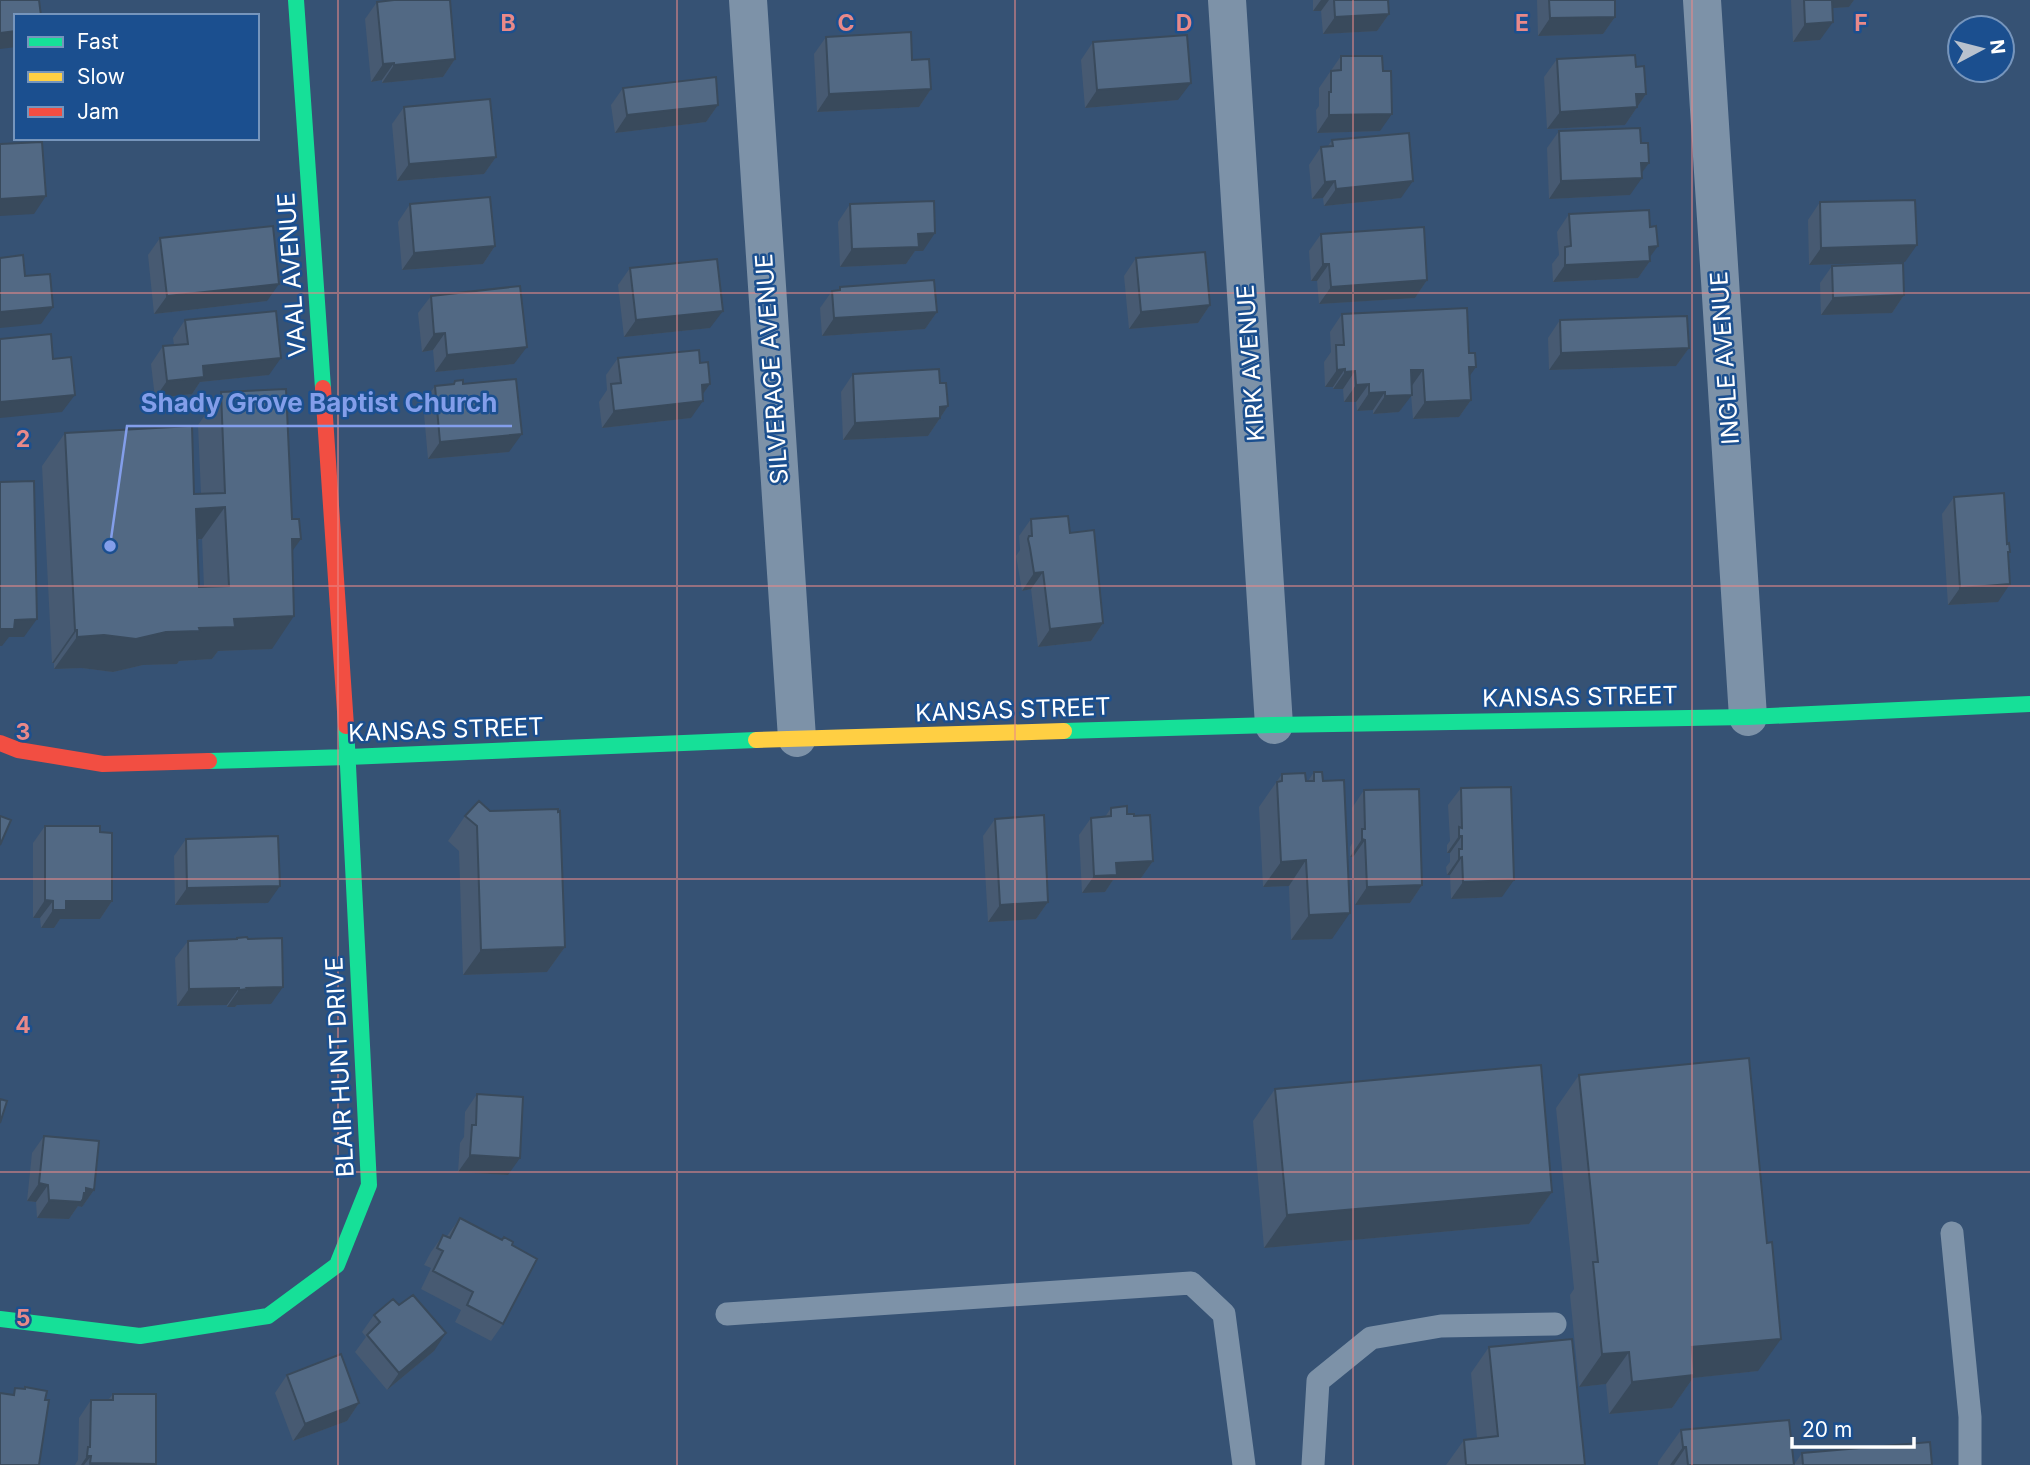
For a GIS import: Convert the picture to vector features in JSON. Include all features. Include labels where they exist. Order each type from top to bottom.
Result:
[{"type":"street","name":"VAAL AVENUE","points":[[296,0],[348,757]]},
{"type":"street","name":"SILVERAGE AVENUE","points":[[748,0],[797,738]]},
{"type":"street","name":"KIRK AVENUE","points":[[1227,0],[1274,726]]},
{"type":"street","name":"INGLE AVENUE","points":[[1702,0],[1748,717]]},
{"type":"street","name":"KANSAS STREET","points":[[0,743],[19,750],[103,764],[348,757],[797,738],[1748,717],[2030,704]]},
{"type":"street","name":"BLAIR HUNT DRIVE","points":[[0,1319],[140,1336],[268,1316],[337,1265],[369,1185],[348,757]]},
{"type":"lane","points":[[1952,1233],[1970,1417],[1970,1465]]},
{"type":"lane","points":[[727,1314],[1191,1283],[1224,1314],[1244,1465]]},
{"type":"lane","points":[[1313,1465],[1318,1381],[1371,1338],[1441,1326],[1555,1324]]},
{"type":"building","points":[[0,0],[39,0],[41,14],[14,14],[14,31],[0,33]]},
{"type":"building","points":[[450,0],[455,59],[383,64],[377,2]]},
{"type":"building","points":[[1334,0],[1388,0],[1389,14],[1335,17]]},
{"type":"building","points":[[1549,0],[1615,0],[1615,17],[1550,18]]},
{"type":"building","points":[[1804,0],[1832,0],[1833,22],[1805,24]]},
{"type":"building","points":[[911,32],[912,60],[929,59],[931,89],[829,94],[826,37]]},
{"type":"building","points":[[1187,35],[1191,83],[1097,90],[1093,42]]},
{"type":"building","points":[[1635,55],[1636,67],[1644,66],[1646,94],[1636,94],[1637,107],[1560,112],[1557,59]]},
{"type":"building","points":[[1341,56],[1382,56],[1383,71],[1391,71],[1392,114],[1329,115],[1331,71],[1341,70]]},
{"type":"building","points":[[716,77],[718,105],[627,115],[623,88]]},
{"type":"building","points":[[490,99],[496,157],[409,164],[404,107]]},
{"type":"building","points":[[1640,128],[1641,143],[1648,143],[1649,163],[1641,163],[1642,178],[1561,181],[1559,131]]},
{"type":"building","points":[[1409,133],[1413,181],[1336,189],[1335,181],[1325,182],[1321,147],[1333,146],[1332,140]]},
{"type":"building","points":[[42,142],[46,196],[0,199],[0,144]]},
{"type":"building","points":[[490,197],[495,246],[414,253],[410,204]]},
{"type":"building","points":[[1915,200],[1917,245],[1821,248],[1820,202]]},
{"type":"building","points":[[934,201],[935,233],[918,234],[919,247],[852,249],[850,204]]},
{"type":"building","points":[[1649,210],[1650,227],[1656,226],[1658,246],[1649,247],[1650,261],[1565,265],[1565,247],[1571,246],[1569,214]]},
{"type":"building","points":[[273,226],[279,284],[167,296],[160,238]]},
{"type":"building","points":[[1424,227],[1427,280],[1331,287],[1329,264],[1323,264],[1321,234]]},
{"type":"building","points":[[1205,252],[1210,305],[1141,312],[1136,258]]},
{"type":"building","points":[[23,255],[25,276],[50,274],[53,307],[0,312],[0,258]]},
{"type":"building","points":[[717,259],[723,311],[636,320],[630,268]]},
{"type":"building","points":[[1903,263],[1904,295],[1833,298],[1832,266]]},
{"type":"building","points":[[934,280],[937,312],[834,318],[832,291],[840,290],[840,287]]},
{"type":"building","points":[[520,286],[527,347],[447,355],[445,333],[434,334],[431,296]]},
{"type":"building","points":[[1467,308],[1469,353],[1475,353],[1476,367],[1469,367],[1471,400],[1425,402],[1423,370],[1411,370],[1412,395],[1385,396],[1385,392],[1369,393],[1369,384],[1356,385],[1355,371],[1337,370],[1336,345],[1344,345],[1342,314]]},
{"type":"building","points":[[276,311],[281,358],[203,366],[204,377],[167,381],[163,346],[188,344],[185,320]]},
{"type":"building","points":[[1687,316],[1689,348],[1561,353],[1560,320]]},
{"type":"building","points":[[51,334],[53,359],[71,357],[75,395],[0,402],[0,339]]},
{"type":"building","points":[[699,350],[700,363],[708,362],[710,384],[702,385],[703,401],[614,411],[611,384],[621,383],[618,358]]},
{"type":"building","points":[[939,369],[940,383],[946,383],[948,406],[940,407],[940,418],[855,423],[853,374]]},
{"type":"building","points":[[516,379],[522,434],[440,442],[435,386],[463,380],[463,384]]},
{"type":"building","points":[[286,389],[292,519],[299,519],[301,539],[292,539],[294,616],[234,619],[235,627],[166,632],[136,639],[104,635],[77,637],[65,433],[192,426],[194,494],[225,493],[221,392]],"holes":[[[225,507],[229,586],[199,587],[196,509]]]},
{"type":"building","points":[[34,481],[37,619],[15,620],[14,629],[0,629],[0,482]]},
{"type":"building","points":[[2004,493],[2007,544],[2009,543],[2010,552],[2010,584],[1960,588],[1954,497]]},
{"type":"building","points":[[1068,516],[1070,533],[1094,530],[1103,623],[1050,629],[1043,572],[1034,573],[1028,539],[1032,536],[1031,519]]},
{"type":"building","points":[[1314,772],[1322,772],[1323,781],[1344,780],[1350,913],[1309,915],[1306,860],[1281,862],[1277,782],[1282,781],[1282,774],[1305,773],[1306,781],[1314,781]]},
{"type":"building","points":[[1511,787],[1514,880],[1463,882],[1462,857],[1459,858],[1459,849],[1462,849],[1462,836],[1459,836],[1459,827],[1462,828],[1461,788]]},
{"type":"building","points":[[1419,789],[1422,885],[1367,887],[1365,840],[1362,839],[1362,829],[1365,829],[1364,790]]},
{"type":"building","points":[[479,801],[490,811],[560,811],[565,947],[481,950],[477,826],[465,816]]},
{"type":"building","points":[[1127,806],[1127,814],[1150,815],[1153,861],[1116,863],[1117,875],[1094,876],[1091,818],[1111,816],[1111,808]]},
{"type":"building","points":[[1044,815],[1048,902],[1000,905],[995,819]]},
{"type":"building","points":[[0,816],[11,820],[0,845]]},
{"type":"building","points":[[45,826],[100,826],[100,832],[112,833],[112,901],[66,901],[66,910],[53,910],[53,901],[45,900]]},
{"type":"building","points":[[278,836],[280,886],[187,888],[186,839]]},
{"type":"building","points":[[247,937],[282,938],[283,987],[189,989],[188,941]]},
{"type":"building","points":[[1749,1058],[1767,1243],[1772,1242],[1781,1339],[1692,1347],[1694,1375],[1632,1382],[1629,1352],[1602,1354],[1593,1262],[1598,1262],[1579,1075]]},
{"type":"building","points":[[1541,1065],[1552,1192],[1287,1215],[1275,1089]]},
{"type":"building","points":[[477,1094],[523,1097],[520,1158],[470,1155],[472,1125],[476,1125]]},
{"type":"building","points":[[0,1099],[7,1101],[0,1123]]},
{"type":"building","points":[[44,1136],[99,1141],[94,1190],[86,1188],[81,1202],[49,1200],[48,1185],[39,1183]]},
{"type":"building","points":[[460,1218],[502,1240],[504,1237],[513,1242],[512,1245],[537,1259],[503,1324],[467,1305],[473,1292],[433,1271],[443,1251],[437,1248],[443,1235],[450,1238]]},
{"type":"building","points":[[413,1295],[446,1333],[399,1373],[367,1335],[380,1322],[374,1315],[393,1299],[399,1305]]},
{"type":"building","points":[[1572,1339],[1585,1465],[1466,1465],[1464,1440],[1498,1436],[1489,1347]]},
{"type":"building","points":[[341,1354],[359,1403],[305,1424],[287,1375]]},
{"type":"building","points":[[15,1388],[47,1391],[45,1400],[49,1400],[39,1465],[0,1465],[0,1393],[14,1395]]},
{"type":"building","points":[[113,1394],[156,1394],[156,1464],[90,1463],[91,1456],[87,1456],[90,1447],[91,1400],[113,1400]]},
{"type":"building","points":[[1789,1420],[1794,1465],[1688,1465],[1681,1430]]},
{"type":"building","points":[[1930,1442],[1932,1465],[1803,1465],[1802,1453]]},
{"type":"traffic: fast","points":[[296,0],[323,388]]},
{"type":"traffic: fast","points":[[1064,731],[1748,717],[2030,704]]},
{"type":"traffic: fast","points":[[0,1319],[140,1336],[268,1316],[337,1265],[369,1185],[346,726]]},
{"type":"traffic: fast","points":[[209,761],[756,740]]},
{"type":"traffic: slow","points":[[756,740],[1064,731]]},
{"type":"traffic: jam","points":[[323,388],[346,726]]},
{"type":"traffic: jam","points":[[0,743],[18,750],[103,764],[209,761]]},
{"type":"place","name":"Shady Grove Baptist Church","points":[[110,546]]}]
